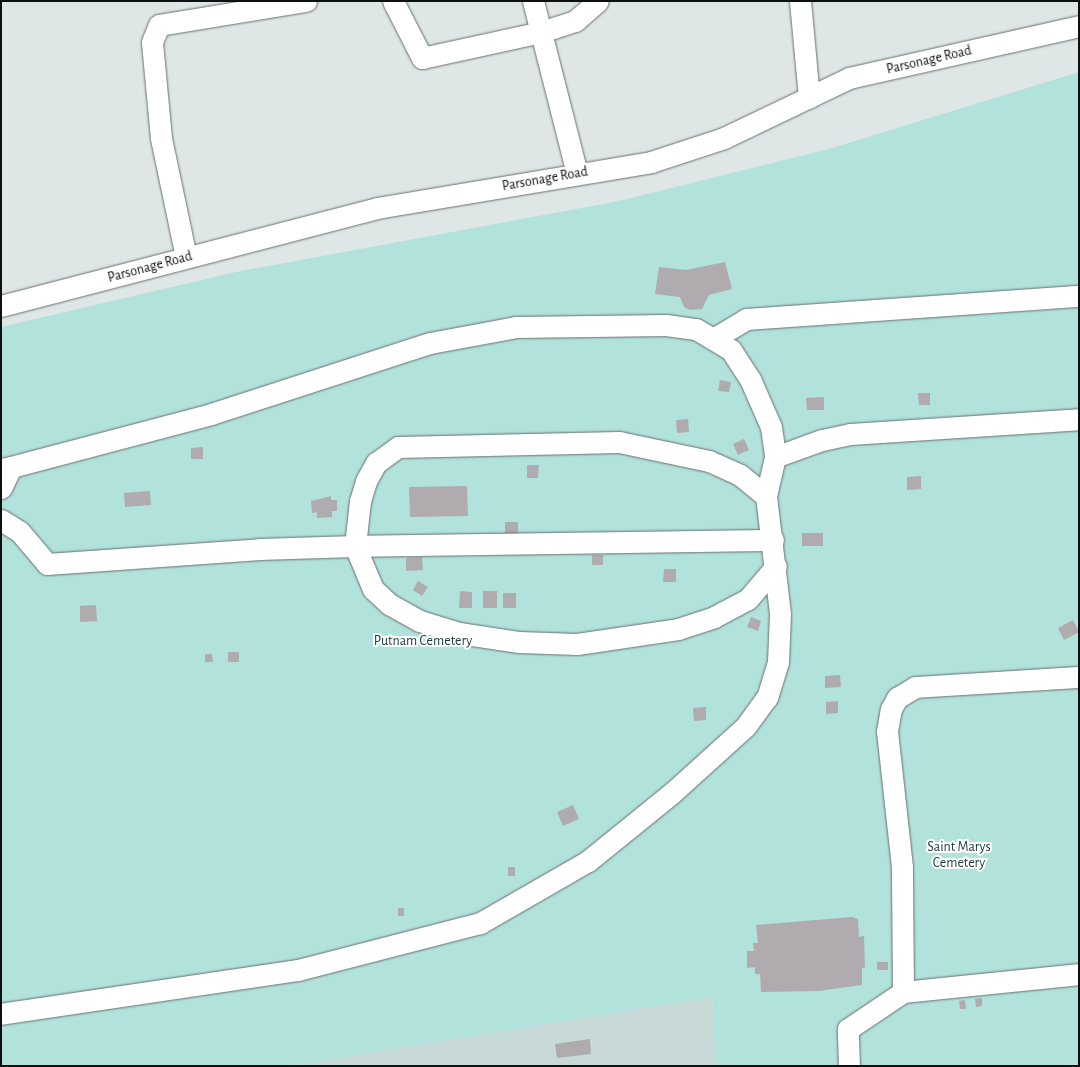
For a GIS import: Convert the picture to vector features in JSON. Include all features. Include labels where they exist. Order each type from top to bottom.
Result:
[{"type":"street","points":[[186,257],[161,138],[152,42],[159,25],[306,1]]},
{"type":"street","points":[[394,1],[422,58],[541,32],[575,22],[598,1]]},
{"type":"street","points":[[533,1],[577,173]]},
{"type":"street","points":[[800,1],[809,98]]},
{"type":"street","name":"Parsonage Road","points":[[1,306],[377,208],[651,162],[724,138],[849,78],[1079,26]]},
{"type":"street","points":[[713,339],[746,319],[1079,296]]},
{"type":"street","points":[[1,488],[6,468],[210,414],[430,343],[516,327],[666,326],[696,329],[731,350],[750,379],[771,427],[775,457],[766,496],[773,540],[780,614],[778,662],[767,697],[745,727],[672,793],[580,865],[480,923],[298,970],[1,1014]]},
{"type":"street","points":[[775,457],[822,440],[850,434],[1079,419]]},
{"type":"street","points":[[766,496],[740,475],[709,461],[619,442],[398,447],[376,463],[366,481],[360,501],[355,546],[373,589],[389,604],[420,621],[459,633],[519,642],[577,644],[678,629],[714,617],[748,600],[776,566]]},
{"type":"street","points":[[1,520],[20,532],[47,564],[259,549],[773,540]]},
{"type":"street","points":[[903,992],[902,866],[888,731],[891,710],[897,698],[915,687],[1079,677]]},
{"type":"street","points":[[848,1066],[848,1029],[903,992],[1079,974]]},
{"type":"shaded area","points":[[712,997],[716,1066],[290,1066]]},
{"type":"green space","name":"Putnam Cemetery","points":[[1079,72],[1079,1066],[716,1066],[712,997],[290,1066],[1,1066],[1,327],[236,272],[619,201],[829,149]]},
{"type":"building","points":[[725,262],[732,289],[709,295],[702,309],[690,310],[684,307],[680,297],[655,294],[659,267],[686,270]]},
{"type":"building","points":[[720,380],[731,382],[729,392],[718,391]]},
{"type":"building","points":[[918,393],[930,393],[930,405],[919,405]]},
{"type":"building","points":[[824,397],[824,410],[807,410],[806,398]]},
{"type":"building","points":[[688,419],[689,432],[677,433],[676,420]]},
{"type":"building","points":[[744,439],[749,450],[738,455],[733,444]]},
{"type":"building","points":[[203,447],[203,459],[191,459],[191,448]]},
{"type":"building","points":[[527,465],[539,465],[538,478],[527,478]]},
{"type":"building","points":[[921,476],[921,489],[907,490],[907,477]]},
{"type":"building","points":[[467,486],[468,516],[410,517],[409,487]]},
{"type":"building","points":[[150,491],[151,505],[125,507],[124,493]]},
{"type":"building","points":[[331,496],[331,500],[337,500],[337,511],[332,511],[332,517],[317,518],[317,512],[312,513],[311,501]]},
{"type":"building","points":[[505,522],[518,522],[518,535],[505,535]]},
{"type":"building","points":[[802,533],[823,533],[823,546],[802,546]]},
{"type":"building","points":[[592,555],[603,555],[603,565],[592,565]]},
{"type":"building","points":[[422,557],[423,570],[406,571],[406,558]]},
{"type":"building","points":[[664,569],[676,569],[676,582],[663,582]]},
{"type":"building","points":[[418,581],[428,587],[422,596],[413,590]]},
{"type":"building","points":[[460,591],[472,592],[472,608],[459,608]]},
{"type":"building","points":[[483,591],[497,591],[497,608],[483,608]]},
{"type":"building","points":[[503,593],[516,593],[516,608],[503,608]]},
{"type":"building","points":[[96,605],[97,621],[80,622],[80,606]]},
{"type":"building","points":[[751,617],[761,621],[758,631],[747,627]]},
{"type":"building","points":[[1073,620],[1079,632],[1064,640],[1058,628]]},
{"type":"building","points":[[228,652],[239,652],[239,662],[228,662]]},
{"type":"building","points":[[205,654],[212,654],[213,662],[205,662]]},
{"type":"building","points":[[840,675],[841,687],[825,688],[825,676]]},
{"type":"building","points":[[838,701],[838,713],[826,714],[826,702]]},
{"type":"building","points":[[706,707],[706,720],[694,721],[693,708]]},
{"type":"building","points":[[573,805],[579,819],[563,826],[557,812]]},
{"type":"building","points":[[508,867],[515,867],[515,876],[508,876]]},
{"type":"building","points":[[398,908],[404,908],[404,916],[398,916]]},
{"type":"building","points":[[852,917],[858,919],[859,937],[864,936],[865,968],[862,968],[862,985],[819,991],[761,992],[760,974],[755,974],[755,967],[747,968],[747,951],[754,951],[753,943],[758,943],[756,925]]},
{"type":"building","points":[[877,962],[888,962],[888,970],[877,970]]},
{"type":"building","points":[[982,998],[982,1006],[976,1007],[975,999]]},
{"type":"building","points":[[965,1000],[966,1009],[960,1009],[959,1001]]},
{"type":"building","points":[[590,1039],[591,1054],[557,1058],[555,1044]]},
{"type":"park label","name":"Saint Marys Cemetery","points":[[959,856]]}]
